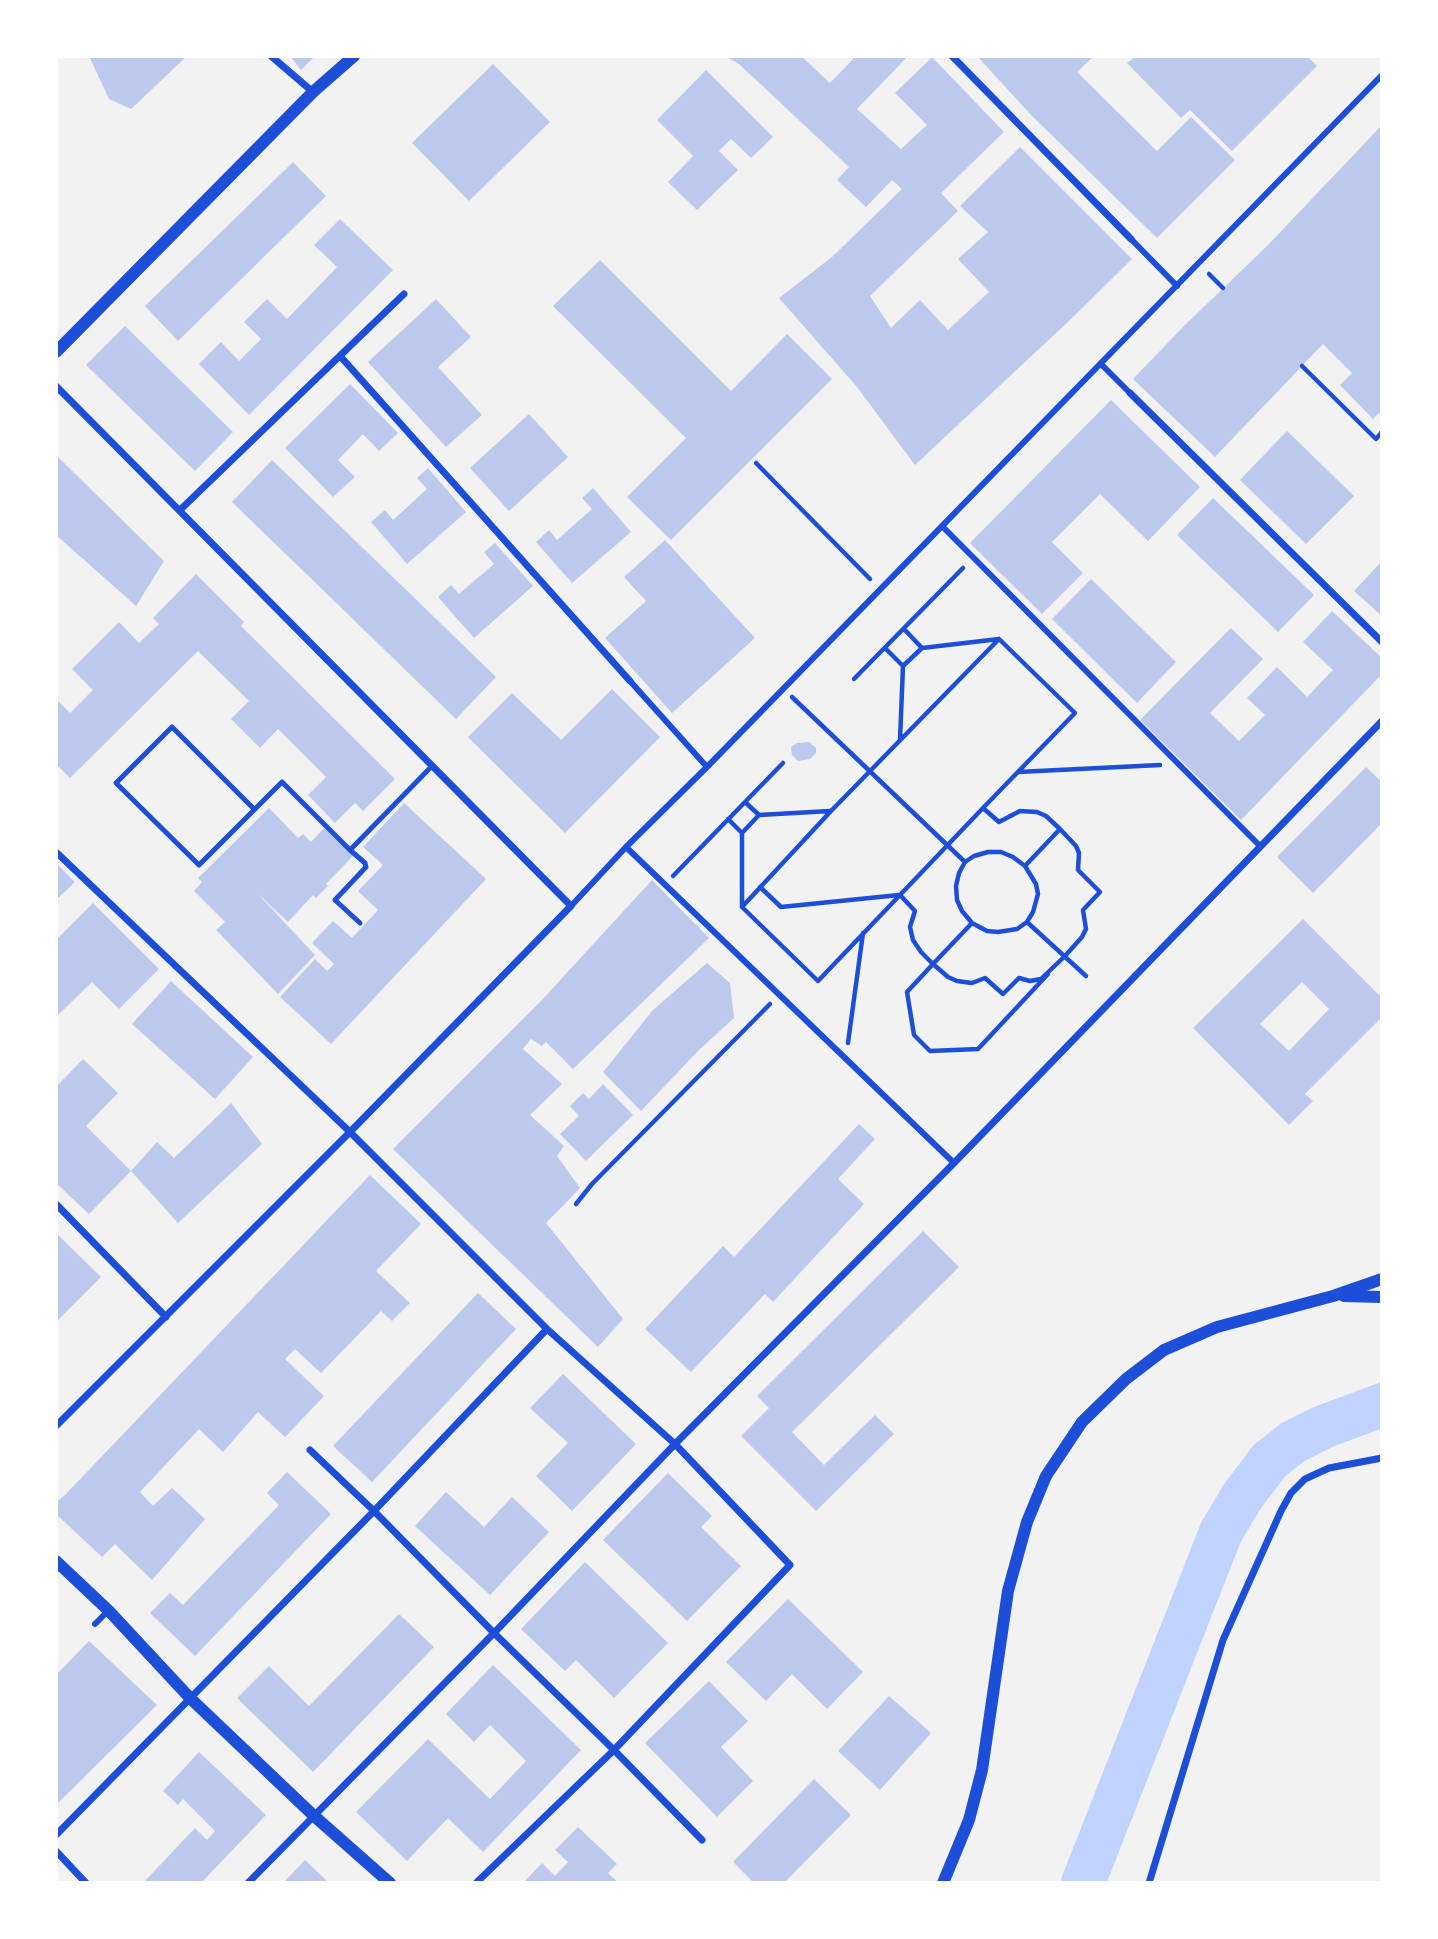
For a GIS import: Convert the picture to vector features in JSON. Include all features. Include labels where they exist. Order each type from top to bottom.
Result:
[{"type":"street","points":[[271,56],[313,92]]},
{"type":"street","points":[[56,352],[313,92],[354,56]]},
{"type":"street","points":[[952,56],[1177,286]]},
{"type":"street","points":[[56,1426],[350,1132],[626,846],[707,767],[1382,75]]},
{"type":"street","points":[[180,510],[404,294]]},
{"type":"street","points":[[341,357],[707,767]]},
{"type":"street","points":[[1101,364],[1382,642]]},
{"type":"street","points":[[56,386],[570,906]]},
{"type":"street","points":[[942,526],[1260,846]]},
{"type":"street","points":[[248,1883],[675,1444],[954,1163],[1382,721]]},
{"type":"street","points":[[626,846],[954,1163]]},
{"type":"street","points":[[56,852],[350,1132],[547,1329],[675,1444],[790,1565],[614,1750],[476,1883]]},
{"type":"street","points":[[56,1204],[166,1317]]},
{"type":"street","points":[[943,1883],[969,1820],[982,1770],[1007,1591],[1027,1522],[1046,1476],[1082,1422],[1126,1379],[1164,1350],[1217,1327],[1333,1296],[1382,1279]]},
{"type":"street","points":[[1333,1296],[1382,1297]]},
{"type":"street","points":[[56,1835],[374,1511],[547,1329]]},
{"type":"street","points":[[310,1450],[702,1840]]},
{"type":"street","points":[[1149,1883],[1223,1640],[1281,1511],[1291,1493],[1305,1479],[1329,1468],[1382,1458]]},
{"type":"street","points":[[56,1562],[108,1611],[190,1699],[390,1883]]},
{"type":"street","points":[[95,1625],[108,1611]]},
{"type":"street","points":[[56,1852],[86,1883]]},
{"type":"lane","points":[[254,809],[172,727],[116,783],[199,865],[282,782],[365,863],[366,867],[335,900],[360,923]]},
{"type":"lane","points":[[350,849],[432,766]]},
{"type":"path","points":[[1199,263],[1223,288]]},
{"type":"path","points":[[1302,366],[1376,439],[1382,432]]},
{"type":"path","points":[[756,463],[881,589]]},
{"type":"path","points":[[854,679],[974,558]]},
{"type":"path","points":[[904,629],[922,648]]},
{"type":"path","points":[[900,740],[903,666],[922,648],[999,639]]},
{"type":"path","points":[[742,907],[831,811],[999,639]]},
{"type":"path","points":[[831,811],[759,815],[742,833],[742,907],[818,981],[1074,713],[999,639]]},
{"type":"path","points":[[885,648],[903,666]]},
{"type":"path","points":[[783,689],[965,862]]},
{"type":"path","points":[[1018,772],[1161,765],[1171,756]]},
{"type":"path","points":[[665,884],[783,763]]},
{"type":"path","points":[[745,802],[759,815]]},
{"type":"path","points":[[972,923],[907,992],[914,1035],[930,1051],[978,1049],[1082,937],[1086,929],[1083,910],[1101,892],[1078,870],[1079,853],[1076,846],[1045,816],[1037,812],[1020,811],[999,822],[984,808]]},
{"type":"path","points":[[728,819],[742,833]]},
{"type":"path","points":[[1025,866],[1060,828]]},
{"type":"path","points":[[988,852],[1001,852],[1025,866],[1036,884],[1038,894],[1027,922],[1017,929],[998,932],[987,931],[972,923],[957,900],[956,886],[965,862],[988,852]]},
{"type":"path","points":[[760,887],[781,907],[900,895]]},
{"type":"path","points":[[900,895],[915,911],[910,927],[913,940],[921,952],[948,977],[964,983],[985,978],[1003,995],[1019,978],[1030,981],[1041,979],[1048,974]]},
{"type":"path","points":[[1027,922],[1086,976]]},
{"type":"path","points":[[843,1056],[847,1050],[863,933]]},
{"type":"path","points":[[576,1204],[592,1184],[779,995]]},
{"type":"building","points":[[89,56],[187,56],[131,109],[109,99]]},
{"type":"building","points":[[290,56],[315,56],[301,70]]},
{"type":"building","points":[[725,56],[801,56],[830,83],[854,58],[852,56],[908,56],[857,109],[901,149],[927,125],[895,93],[932,57],[1004,132],[941,193],[958,211],[870,296],[891,328],[920,300],[948,330],[989,292],[958,259],[988,232],[960,206],[1020,147],[1132,259],[915,465],[857,387],[779,298],[832,257],[902,189],[892,180],[866,207],[837,180],[849,167],[739,64]]},
{"type":"building","points":[[977,56],[1094,56],[1077,72],[1157,151],[1191,117],[1235,160],[1157,238],[1031,115]]},
{"type":"building","points":[[1137,56],[1307,56],[1317,66],[1232,151],[1190,110],[1181,118],[1127,63]]},
{"type":"building","points":[[493,64],[550,122],[469,201],[412,143]]},
{"type":"building","points":[[706,70],[773,137],[751,158],[731,139],[719,151],[738,170],[697,210],[668,182],[693,156],[657,120]]},
{"type":"building","points":[[1382,125],[1382,410],[1373,419],[1340,385],[1352,373],[1323,344],[1215,457],[1133,379],[1268,245]]},
{"type":"building","points":[[293,162],[326,196],[178,341],[145,306]]},
{"type":"building","points":[[340,219],[393,270],[249,415],[199,364],[221,342],[239,361],[261,339],[244,322],[267,299],[287,319],[337,267],[314,245]]},
{"type":"building","points":[[600,260],[731,391],[787,334],[832,379],[671,540],[627,497],[686,438],[553,306]]},
{"type":"building","points":[[436,299],[471,337],[438,367],[482,415],[446,447],[368,362]]},
{"type":"building","points":[[125,326],[233,432],[195,471],[86,365]]},
{"type":"building","points":[[350,384],[398,433],[379,451],[363,434],[338,460],[355,477],[333,497],[285,448]]},
{"type":"building","points":[[1111,400],[1200,487],[1148,541],[1100,494],[1052,542],[1083,573],[1042,614],[970,543]]},
{"type":"building","points":[[529,414],[568,457],[509,511],[470,468]]},
{"type":"building","points":[[1287,431],[1354,496],[1306,544],[1240,480]]},
{"type":"building","points":[[56,455],[164,561],[136,606],[56,535]]},
{"type":"building","points":[[272,460],[496,677],[456,719],[232,502]]},
{"type":"building","points":[[428,468],[466,512],[407,564],[371,522],[385,510],[393,520],[427,489],[417,478]]},
{"type":"building","points":[[593,488],[631,532],[572,583],[536,542],[549,530],[557,540],[592,509],[582,498]]},
{"type":"building","points":[[1213,498],[1314,595],[1278,632],[1177,535]]},
{"type":"building","points":[[665,540],[755,638],[672,713],[605,638],[646,601],[624,577]]},
{"type":"building","points":[[495,543],[533,586],[474,638],[438,597],[451,585],[459,594],[494,564],[484,552]]},
{"type":"building","points":[[1382,561],[1382,616],[1354,591]]},
{"type":"building","points":[[196,574],[244,622],[241,626],[395,779],[363,811],[355,803],[335,823],[308,795],[326,777],[278,729],[260,748],[231,719],[249,701],[198,651],[70,778],[56,764],[56,699],[70,713],[93,690],[72,669],[119,622],[139,643],[159,624],[153,618]]},
{"type":"building","points":[[1091,579],[1176,662],[1137,703],[1052,619]]},
{"type":"building","points":[[1332,611],[1382,658],[1382,674],[1241,820],[1140,720],[1231,628],[1263,659],[1210,713],[1239,741],[1265,715],[1247,698],[1277,667],[1307,697],[1333,670],[1303,642]]},
{"type":"building","points":[[612,689],[660,737],[565,833],[468,737],[512,693],[561,740]]},
{"type":"building","points":[[809,742],[816,748],[816,753],[810,759],[798,761],[792,755],[791,747],[797,743]]},
{"type":"building","points":[[1366,767],[1382,782],[1382,823],[1313,893],[1277,857]]},
{"type":"building","points":[[404,803],[486,879],[331,1044],[280,997],[315,959],[327,971],[334,964],[312,943],[333,921],[352,938],[378,910],[358,891],[383,865],[363,847]]},
{"type":"building","points":[[269,808],[298,838],[303,834],[311,842],[324,828],[353,856],[326,884],[328,886],[316,898],[313,895],[288,922],[258,894],[315,955],[278,994],[216,930],[225,922],[194,891],[202,882],[198,878]]},
{"type":"building","points":[[56,863],[75,882],[56,900]]},
{"type":"building","points":[[652,880],[709,938],[573,1069],[546,1042],[542,1046],[531,1039],[523,1049],[562,1084],[530,1115],[564,1146],[557,1156],[580,1188],[546,1223],[623,1319],[598,1347],[393,1149],[541,1001]]},
{"type":"building","points":[[93,903],[159,969],[119,1009],[92,982],[56,1017],[56,940]]},
{"type":"building","points":[[1303,919],[1382,998],[1382,1017],[1305,1094],[1313,1101],[1289,1125],[1193,1028]],"holes":[[[1302,982],[1329,1009],[1289,1051],[1260,1024]]]},
{"type":"building","points":[[707,963],[730,983],[734,1018],[699,1050],[641,1111],[603,1072],[653,1010]]},
{"type":"building","points":[[171,981],[253,1057],[215,1099],[132,1024]]},
{"type":"building","points":[[83,1059],[118,1093],[86,1126],[131,1171],[89,1214],[56,1183],[56,1087]]},
{"type":"building","points":[[603,1084],[633,1115],[586,1161],[560,1134],[579,1116],[570,1106],[583,1093],[589,1099]]},
{"type":"building","points":[[231,1103],[262,1144],[178,1223],[131,1171],[157,1142],[174,1158]]},
{"type":"building","points":[[859,1124],[875,1139],[838,1179],[864,1204],[773,1302],[765,1294],[691,1372],[645,1329],[723,1246],[734,1257]]},
{"type":"building","points":[[370,1175],[421,1224],[376,1271],[410,1303],[392,1321],[381,1311],[321,1373],[295,1349],[285,1359],[324,1396],[285,1437],[258,1412],[223,1452],[199,1429],[140,1492],[153,1506],[172,1488],[205,1519],[152,1580],[115,1544],[102,1557],[56,1514],[56,1502]]},
{"type":"building","points":[[923,1231],[959,1267],[792,1432],[824,1465],[875,1415],[894,1434],[816,1511],[741,1436],[769,1408],[757,1396]]},
{"type":"building","points":[[56,1233],[101,1277],[56,1322]]},
{"type":"building","points":[[478,1293],[516,1329],[372,1482],[333,1446]]},
{"type":"building","points":[[563,1374],[636,1444],[572,1511],[536,1476],[568,1443],[530,1408]]},
{"type":"building","points":[[287,1472],[331,1514],[195,1656],[150,1613],[170,1593],[183,1605],[279,1505],[267,1493]]},
{"type":"building","points":[[668,1473],[712,1516],[701,1527],[741,1566],[687,1621],[603,1540]]},
{"type":"building","points":[[446,1492],[484,1527],[512,1497],[549,1532],[490,1595],[415,1526]]},
{"type":"building","points":[[585,1562],[668,1643],[614,1698],[576,1660],[565,1671],[521,1629]]},
{"type":"building","points":[[788,1599],[863,1672],[827,1709],[792,1674],[766,1701],[726,1662]]},
{"type":"building","points":[[399,1614],[434,1647],[313,1772],[237,1698],[269,1666],[309,1706]]},
{"type":"building","points":[[89,1641],[157,1705],[56,1805],[56,1675]]},
{"type":"building","points":[[493,1665],[581,1750],[483,1852],[448,1818],[407,1861],[356,1812],[428,1739],[490,1799],[526,1761],[490,1725],[474,1742],[446,1714]]},
{"type":"building","points":[[709,1681],[748,1721],[721,1747],[753,1781],[717,1817],[645,1743]]},
{"type":"building","points":[[889,1696],[931,1733],[880,1790],[838,1751]]},
{"type":"building","points":[[199,1752],[266,1815],[201,1883],[143,1883],[195,1828],[207,1840],[215,1831],[183,1799],[178,1805],[163,1791]]},
{"type":"building","points":[[814,1779],[851,1815],[784,1883],[754,1883],[733,1862]]},
{"type":"building","points":[[578,1827],[617,1864],[608,1873],[619,1883],[523,1883],[542,1863],[555,1876],[568,1862],[555,1850]]},
{"type":"building","points":[[305,1860],[329,1883],[283,1883]]},
{"type":"waterway","points":[[1083,1883],[1221,1532],[1242,1497],[1269,1461],[1293,1442],[1323,1427],[1382,1405]]}]
